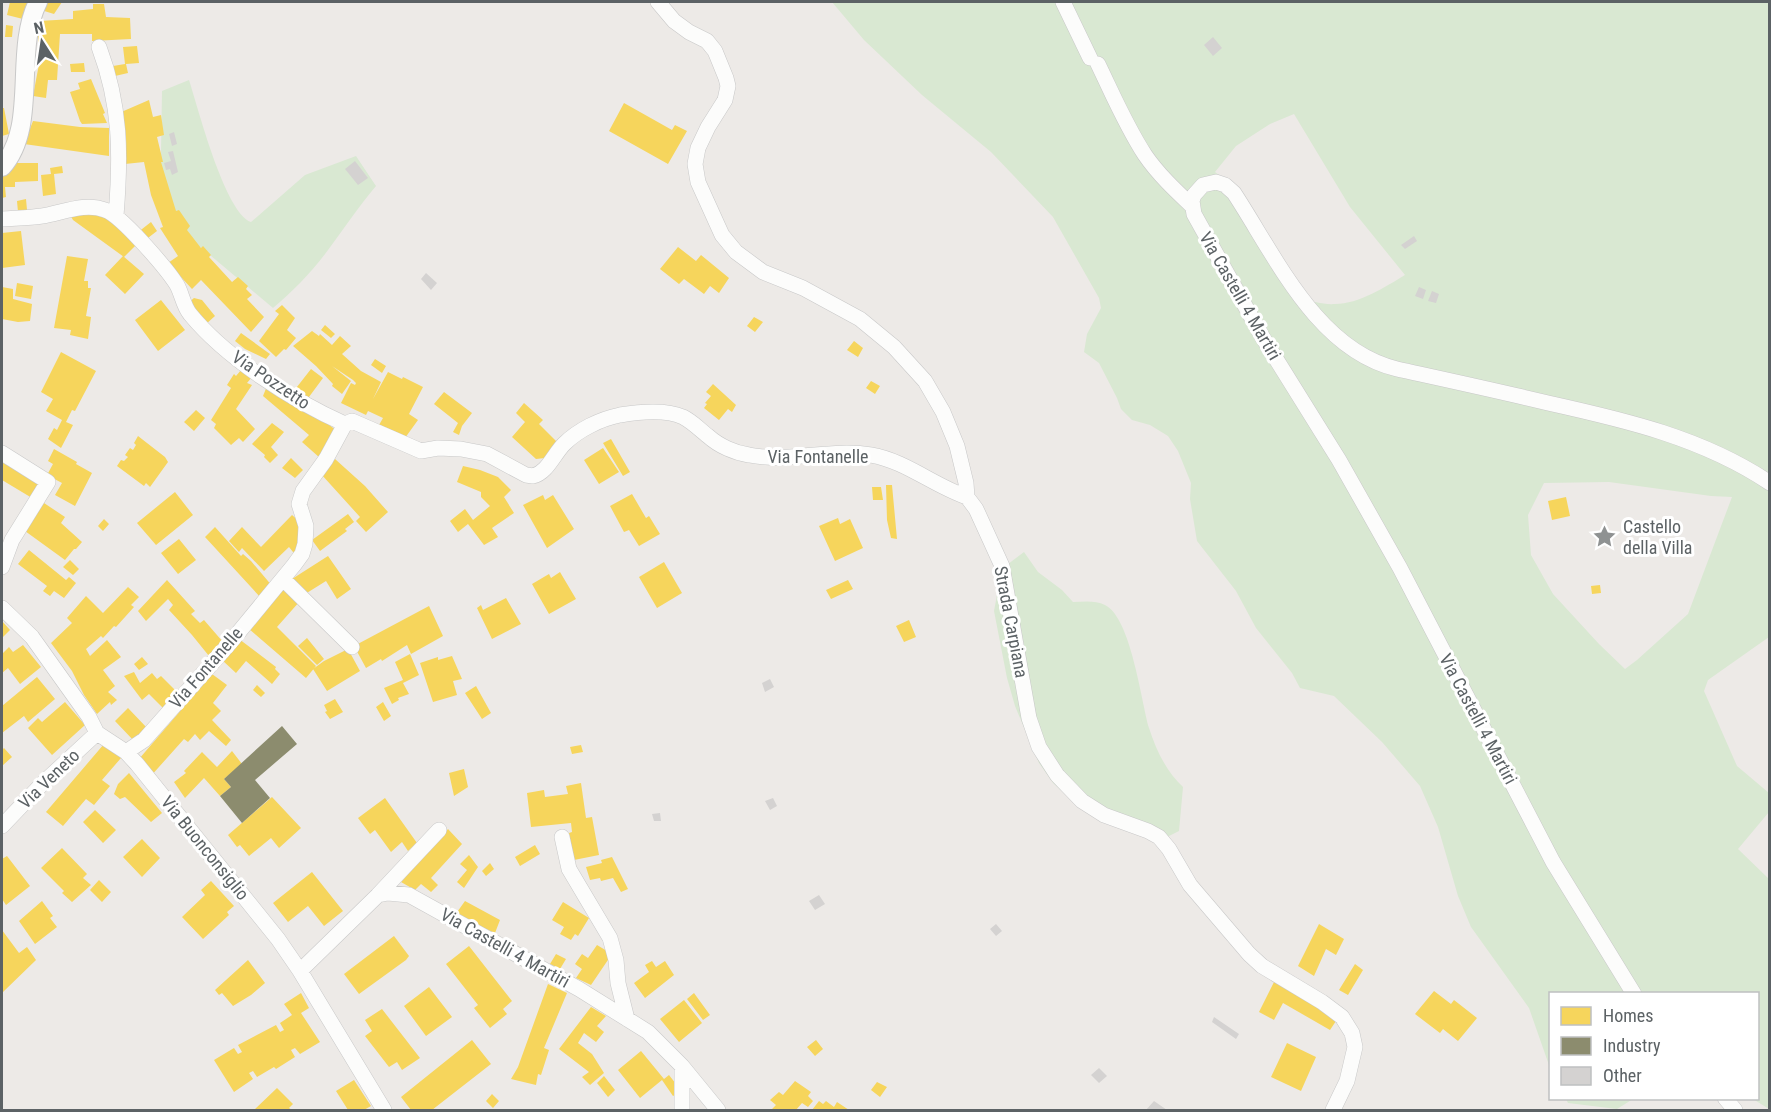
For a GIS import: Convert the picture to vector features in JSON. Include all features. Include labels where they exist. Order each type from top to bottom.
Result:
[{"type":"street","points":[[2,167],[9,159],[19,137],[29,24],[38,2]]},
{"type":"street","name":"Strada Carpiana","points":[[658,2],[674,21],[707,41],[715,51],[726,78],[728,86],[725,100],[708,127],[695,158],[698,182],[723,235],[736,252],[763,272],[803,288],[860,318],[913,367],[935,398],[950,429],[963,466],[967,497],[976,509],[1002,566],[1032,732],[1047,761],[1069,789],[1094,810],[1159,837],[1169,849],[1190,885],[1248,954],[1271,972],[1322,1002],[1342,1017],[1352,1033],[1355,1047],[1347,1081],[1333,1110]]},
{"type":"street","points":[[1064,2],[1145,155],[1168,183],[1192,206]]},
{"type":"street","points":[[2,219],[40,216],[81,208],[105,210],[116,216],[120,151],[118,122],[108,70],[99,47]]},
{"type":"street","points":[[1192,206],[1194,195],[1203,185],[1216,182],[1230,190],[1316,317],[1334,336],[1367,360],[1646,427],[1701,447],[1770,483]]},
{"type":"street","name":"Via Castelli 4 Martiri","points":[[1192,206],[1212,249],[1252,320],[1339,460],[1400,568],[1553,862],[1633,992]]},
{"type":"street","name":"Via Pozzetto","points":[[116,216],[164,267],[178,287],[188,311],[237,360],[320,413],[345,424]]},
{"type":"street","name":"Via Fontanelle","points":[[126,752],[144,740],[229,644],[302,554],[306,526],[299,504],[303,491],[326,459],[345,424],[352,421],[421,451],[438,448],[460,449],[487,454],[526,475],[533,476],[543,470],[566,442],[590,426],[627,414],[661,413],[680,416],[715,441],[731,450],[750,456],[780,458],[841,453],[871,455],[899,464],[930,482],[967,497]]},
{"type":"street","points":[[2,453],[48,482],[12,540],[2,567]]},
{"type":"street","points":[[283,579],[352,647]]},
{"type":"street","name":"Via Buonconsiglio","points":[[2,608],[32,637],[89,717],[97,733],[126,752],[261,916],[300,971],[384,1110]]},
{"type":"street","name":"Via Veneto","points":[[2,826],[43,783],[97,733]]},
{"type":"street","points":[[300,971],[378,895],[439,830]]},
{"type":"street","points":[[562,837],[569,869],[610,938],[627,1018]]},
{"type":"street","name":"Via Castelli 4 Martiri","points":[[378,895],[388,892],[402,893],[417,899],[627,1018],[648,1032],[682,1066],[718,1110]]},
{"type":"street","points":[[682,1066],[682,1110]]},
{"type":"green space","points":[[832,2],[1769,2],[1769,637],[1708,680],[1704,691],[1737,766],[1769,793],[1769,812],[1738,849],[1769,879],[1769,1109],[1755,1100],[1759,1100],[1759,992],[1549,992],[1549,1065],[1529,1008],[1471,927],[1458,896],[1438,827],[1420,786],[1382,742],[1334,696],[1300,688],[1292,673],[1256,628],[1236,591],[1197,541],[1190,499],[1191,483],[1178,451],[1168,436],[1150,425],[1132,420],[1121,409],[1099,363],[1084,352],[1087,334],[1101,308],[1099,298],[1053,217],[991,152],[922,95],[864,40]],"holes":[[[1294,114],[1350,207],[1405,275],[1372,294],[1353,301],[1331,304],[1301,299],[1223,178],[1215,172],[1236,146],[1270,124]],[[1609,482],[1732,497],[1688,614],[1625,669],[1553,594],[1531,555],[1528,515],[1544,483]]]},
{"type":"green space","points":[[189,80],[222,180],[241,214],[251,222],[305,175],[356,156],[376,186],[315,266],[273,308],[160,213],[162,91]]},
{"type":"green space","points":[[1024,552],[1038,572],[1062,590],[1073,602],[1101,603],[1114,613],[1122,626],[1134,661],[1149,728],[1158,752],[1183,787],[1179,831],[1159,841],[1079,807],[1053,783],[1039,763],[1015,706],[994,611],[997,595],[995,574]]},
{"type":"green space","points":[[1566,1100],[1631,1100],[1617,1109],[1568,1103]]},
{"type":"building: Homes","points":[[10,2],[29,2],[28,6],[26,5],[23,19],[7,15]]},
{"type":"building: Homes","points":[[44,2],[62,2],[54,14],[41,10]]},
{"type":"building: Homes","points":[[93,4],[104,4],[106,17],[130,18],[131,39],[92,41],[92,34],[60,34],[57,80],[48,80],[46,98],[33,96],[39,64],[39,21],[73,19],[73,11],[93,9]]},
{"type":"building: Homes","points":[[6,25],[13,26],[12,37],[5,37]]},
{"type":"building: Homes","points":[[137,46],[139,63],[126,64],[128,73],[115,76],[113,66],[125,64],[123,47]]},
{"type":"building: Homes","points":[[84,63],[85,72],[71,72],[70,64]]},
{"type":"building: Homes","points":[[91,79],[107,123],[82,124],[80,121],[70,92],[80,89],[78,83]]},
{"type":"building: Homes","points":[[149,100],[153,117],[161,115],[164,135],[157,137],[163,162],[161,162],[176,211],[179,210],[190,226],[187,230],[201,248],[203,246],[211,255],[209,257],[232,282],[238,277],[248,286],[246,289],[252,295],[247,299],[264,317],[251,332],[201,280],[192,289],[168,263],[178,256],[160,228],[163,227],[151,195],[144,162],[125,164],[119,113]]},
{"type":"building: Homes","points":[[624,103],[672,130],[675,125],[687,131],[668,164],[609,131]]},
{"type":"building: Homes","points":[[2,108],[4,108],[9,134],[2,136]]},
{"type":"building: Homes","points":[[33,121],[109,128],[109,156],[24,144]]},
{"type":"building: Homes","points":[[12,163],[38,163],[38,181],[15,182],[15,187],[5,187],[6,197],[2,198],[2,172],[12,170]]},
{"type":"building: Homes","points":[[62,166],[63,173],[54,174],[56,194],[43,196],[41,175],[51,174],[50,168]]},
{"type":"building: Homes","points":[[26,199],[27,210],[18,212],[17,201]]},
{"type":"building: Homes","points":[[90,211],[111,221],[136,245],[124,257],[73,220],[69,213]]},
{"type":"building: Homes","points":[[151,222],[157,231],[144,241],[137,233]]},
{"type":"building: Homes","points":[[21,231],[25,265],[2,268],[2,233]]},
{"type":"building: Homes","points":[[678,247],[696,261],[701,255],[729,278],[719,293],[710,286],[704,294],[684,279],[679,284],[660,269]]},
{"type":"building: Homes","points":[[67,256],[88,259],[84,281],[88,281],[88,288],[91,288],[86,316],[91,317],[88,339],[70,335],[71,330],[54,328]]},
{"type":"building: Homes","points":[[123,256],[144,274],[125,294],[105,275]]},
{"type":"building: Homes","points":[[17,283],[33,286],[31,299],[15,296]]},
{"type":"building: Homes","points":[[2,287],[13,289],[13,299],[32,304],[30,321],[18,322],[2,319]]},
{"type":"building: Homes","points":[[194,298],[202,300],[215,316],[205,325],[188,303]]},
{"type":"building: Homes","points":[[161,300],[185,330],[158,351],[135,320]]},
{"type":"building: Homes","points":[[282,305],[295,318],[287,330],[296,338],[286,350],[284,349],[276,357],[259,341],[279,314],[275,311]]},
{"type":"building: Homes","points":[[754,317],[763,322],[755,332],[747,326]]},
{"type":"building: Homes","points":[[325,325],[335,334],[331,338],[321,330]]},
{"type":"building: Homes","points":[[312,331],[319,336],[320,334],[332,345],[340,336],[351,346],[342,354],[361,371],[381,382],[373,399],[388,372],[423,387],[409,414],[418,420],[405,438],[379,425],[383,418],[368,411],[366,415],[341,403],[351,383],[355,385],[356,383],[332,366],[351,381],[342,394],[332,386],[333,384],[316,366],[293,346]]},
{"type":"building: Homes","points":[[241,333],[270,354],[266,359],[245,349],[235,341]]},
{"type":"building: Homes","points":[[854,341],[863,348],[858,357],[847,350]]},
{"type":"building: Homes","points":[[61,352],[96,371],[75,411],[72,410],[66,422],[73,425],[61,448],[48,439],[54,428],[57,430],[62,420],[46,411],[53,399],[41,392]]},
{"type":"building: Homes","points":[[375,359],[386,366],[382,373],[371,365]]},
{"type":"building: Homes","points":[[311,369],[323,378],[306,401],[293,392]]},
{"type":"building: Homes","points":[[241,370],[252,377],[247,383],[252,385],[236,409],[255,429],[243,442],[239,438],[231,445],[214,428],[216,424],[211,420],[231,388],[227,385],[234,374],[236,376]]},
{"type":"building: Homes","points":[[871,381],[880,386],[875,394],[866,388]]},
{"type":"building: Homes","points":[[713,384],[736,405],[732,412],[728,409],[719,420],[704,408],[711,396],[706,392]]},
{"type":"building: Homes","points":[[267,386],[319,417],[337,431],[320,458],[302,442],[309,435],[263,396]]},
{"type":"building: Homes","points":[[444,392],[472,413],[462,426],[459,435],[453,432],[458,423],[434,404]]},
{"type":"building: Homes","points":[[524,403],[543,420],[539,424],[558,443],[545,458],[536,459],[512,437],[525,422],[516,413]]},
{"type":"building: Homes","points":[[196,410],[205,418],[194,431],[184,422]]},
{"type":"building: Homes","points":[[272,423],[284,432],[271,447],[278,455],[270,463],[264,457],[265,455],[252,444]]},
{"type":"building: Homes","points":[[138,436],[165,457],[168,462],[150,487],[146,483],[144,486],[117,466],[121,460],[124,461],[128,457],[125,455],[130,448],[133,450]]},
{"type":"building: Homes","points":[[611,439],[630,472],[623,476],[603,443]]},
{"type":"building: Homes","points":[[603,448],[619,472],[599,484],[584,460]]},
{"type":"building: Homes","points":[[54,449],[92,473],[75,506],[55,495],[62,483],[47,475],[53,464],[48,461]]},
{"type":"building: Homes","points":[[291,458],[303,470],[295,478],[282,468]]},
{"type":"building: Homes","points":[[2,459],[39,483],[32,498],[2,480]]},
{"type":"building: Homes","points":[[335,459],[365,486],[388,512],[366,532],[356,521],[360,517],[321,474]]},
{"type":"building: Homes","points":[[463,466],[498,477],[511,490],[504,497],[514,513],[492,528],[498,537],[484,545],[468,524],[458,532],[450,521],[465,509],[473,520],[490,506],[481,497],[481,492],[457,482]]},
{"type":"building: Homes","points":[[886,485],[892,485],[897,539],[891,538],[887,520]]},
{"type":"building: Homes","points":[[872,487],[881,487],[883,500],[873,500]]},
{"type":"building: Homes","points":[[175,492],[193,515],[156,545],[137,523]]},
{"type":"building: Homes","points":[[632,494],[646,518],[649,516],[660,534],[639,546],[629,530],[624,532],[610,506]]},
{"type":"building: Homes","points":[[543,495],[545,500],[553,495],[574,529],[547,548],[523,505]]},
{"type":"building: Homes","points":[[1566,497],[1570,516],[1552,520],[1548,501]]},
{"type":"building: Homes","points":[[44,503],[65,517],[61,523],[82,542],[65,560],[25,531]]},
{"type":"building: Homes","points":[[348,514],[354,522],[345,529],[347,531],[320,551],[312,540]]},
{"type":"building: Homes","points":[[292,515],[300,522],[297,557],[289,547],[264,571],[242,548],[239,552],[229,541],[242,527],[261,547]]},
{"type":"building: Homes","points":[[838,518],[840,524],[850,519],[863,548],[835,561],[819,526]]},
{"type":"building: Homes","points":[[104,519],[109,524],[103,531],[98,526]]},
{"type":"building: Homes","points":[[215,527],[241,556],[243,554],[251,561],[273,587],[261,598],[205,537]]},
{"type":"building: Homes","points":[[179,539],[196,560],[178,574],[161,553]]},
{"type":"building: Homes","points":[[29,550],[66,580],[69,577],[76,583],[64,598],[54,591],[50,596],[43,591],[47,586],[18,564]]},
{"type":"building: Homes","points":[[328,556],[351,589],[337,599],[326,581],[302,596],[292,579]]},
{"type":"building: Homes","points":[[70,560],[79,569],[73,575],[63,567]]},
{"type":"building: Homes","points":[[664,562],[682,593],[657,608],[639,577]]},
{"type":"building: Homes","points":[[560,572],[576,599],[549,614],[532,584],[549,574],[551,578]]},
{"type":"building: Homes","points":[[167,580],[195,611],[191,614],[200,623],[204,620],[223,642],[209,656],[169,610],[173,605],[168,599],[146,621],[138,611]]},
{"type":"building: Homes","points":[[848,580],[853,589],[831,599],[826,590]]},
{"type":"building: Homes","points":[[285,585],[300,601],[277,627],[316,666],[306,678],[248,628]]},
{"type":"building: Homes","points":[[1600,585],[1601,593],[1592,594],[1591,586]]},
{"type":"building: Homes","points":[[128,587],[139,597],[131,605],[134,607],[116,627],[114,626],[103,638],[101,636],[86,649],[90,656],[107,640],[121,657],[103,670],[115,686],[108,692],[117,700],[111,705],[110,702],[97,714],[72,671],[51,643],[72,623],[67,618],[86,596],[103,613]]},
{"type":"building: Homes","points":[[506,598],[521,624],[492,639],[477,608],[481,605],[483,610]]},
{"type":"building: Homes","points":[[429,606],[443,636],[411,654],[407,645],[366,668],[354,646]]},
{"type":"building: Homes","points":[[909,620],[916,637],[904,642],[896,626]]},
{"type":"building: Homes","points":[[2,621],[10,630],[2,638]]},
{"type":"building: Homes","points":[[307,638],[324,659],[317,665],[298,646]]},
{"type":"building: Homes","points":[[239,639],[276,667],[275,669],[280,674],[272,684],[246,661],[236,673],[222,660]]},
{"type":"building: Homes","points":[[23,645],[41,667],[20,684],[8,668],[2,673],[2,654],[9,647],[13,652]]},
{"type":"building: Homes","points":[[348,649],[360,671],[327,691],[313,669]]},
{"type":"building: Homes","points":[[410,654],[419,675],[403,683],[409,694],[398,698],[399,700],[392,704],[384,688],[403,680],[395,662]]},
{"type":"building: Homes","points":[[452,656],[462,679],[453,681],[457,695],[433,702],[420,663],[438,657],[438,660]]},
{"type":"building: Homes","points":[[142,657],[148,664],[139,670],[134,664]]},
{"type":"building: Homes","points":[[134,672],[140,683],[152,673],[157,679],[161,676],[180,695],[165,710],[149,694],[142,700],[124,676]]},
{"type":"building: Homes","points":[[212,674],[227,685],[213,703],[221,711],[212,720],[231,740],[226,746],[209,731],[200,740],[195,734],[188,742],[184,739],[150,777],[139,759]]},
{"type":"building: Homes","points":[[37,677],[55,699],[28,722],[24,716],[2,733],[2,706]]},
{"type":"building: Homes","points":[[257,685],[265,693],[261,697],[253,690]]},
{"type":"building: Homes","points":[[476,686],[491,713],[482,719],[465,693]]},
{"type":"building: Homes","points":[[335,699],[343,712],[330,719],[325,712],[327,711],[324,705]]},
{"type":"building: Homes","points":[[65,702],[85,725],[52,755],[28,728],[38,718],[42,722]]},
{"type":"building: Homes","points":[[383,702],[391,716],[384,721],[376,707]]},
{"type":"building: Homes","points":[[128,708],[148,729],[134,741],[115,721]]},
{"type":"building: Homes","points":[[104,744],[121,758],[102,780],[110,786],[94,805],[86,799],[63,826],[46,812]]},
{"type":"building: Homes","points":[[581,745],[583,752],[572,754],[570,747]]},
{"type":"building: Homes","points":[[4,748],[12,757],[2,766],[2,750]]},
{"type":"building: Homes","points":[[232,751],[242,764],[224,779],[231,787],[220,796],[204,778],[185,798],[174,782],[186,773],[184,771],[202,752],[217,767]]},
{"type":"building: Homes","points":[[464,769],[468,787],[454,796],[449,773]]},
{"type":"building: Homes","points":[[129,773],[162,813],[151,822],[125,797],[120,799],[114,794],[118,784]]},
{"type":"building: Homes","points":[[581,783],[586,818],[592,817],[599,855],[574,860],[569,833],[572,832],[571,823],[531,827],[527,793],[544,790],[545,797],[568,794],[566,786]]},
{"type":"building: Homes","points":[[272,797],[301,828],[279,848],[271,838],[249,856],[240,845],[237,847],[228,835]]},
{"type":"building: Homes","points":[[385,798],[417,843],[408,851],[402,842],[391,852],[375,830],[370,834],[358,818]]},
{"type":"building: Homes","points":[[95,810],[116,830],[103,843],[83,822]]},
{"type":"building: Homes","points":[[448,829],[462,844],[431,878],[438,885],[431,892],[421,884],[415,890],[401,882]]},
{"type":"building: Homes","points":[[142,839],[160,858],[142,877],[123,857]]},
{"type":"building: Homes","points":[[535,845],[540,854],[520,866],[515,857]]},
{"type":"building: Homes","points":[[62,848],[87,874],[83,878],[91,885],[72,902],[41,868]]},
{"type":"building: Homes","points":[[469,855],[478,867],[464,888],[457,882],[467,870],[460,864]]},
{"type":"building: Homes","points":[[7,856],[30,886],[6,905],[2,899],[2,859]]},
{"type":"building: Homes","points":[[612,857],[628,889],[621,892],[613,878],[601,881],[600,878],[590,880],[586,867],[602,863],[601,860]]},
{"type":"building: Homes","points":[[490,863],[494,869],[486,876],[482,871]]},
{"type":"building: Homes","points":[[312,872],[343,911],[324,926],[308,906],[288,922],[273,903]]},
{"type":"building: Homes","points":[[99,880],[111,892],[102,902],[90,890]]},
{"type":"building: Homes","points":[[211,881],[234,906],[227,912],[229,915],[203,939],[182,917],[205,895],[201,890]]},
{"type":"building: Homes","points":[[42,901],[53,916],[50,918],[57,927],[35,944],[19,921]]},
{"type":"building: Homes","points":[[465,901],[500,920],[495,933],[455,915]]},
{"type":"building: Homes","points":[[563,902],[589,918],[578,936],[575,934],[571,940],[560,934],[564,927],[552,920]]},
{"type":"building: Homes","points":[[1319,924],[1344,939],[1336,955],[1326,949],[1314,976],[1298,966]]},
{"type":"building: Homes","points":[[2,930],[19,953],[27,947],[36,960],[2,993]]},
{"type":"building: Homes","points":[[394,936],[409,956],[359,994],[344,974]]},
{"type":"building: Homes","points":[[597,945],[612,954],[591,985],[576,978],[582,969],[575,964],[582,954],[588,958]]},
{"type":"building: Homes","points":[[469,946],[512,1001],[503,1009],[507,1014],[490,1028],[474,1008],[478,1005],[446,964]]},
{"type":"building: Homes","points":[[556,954],[566,959],[560,969],[550,964]]},
{"type":"building: Homes","points":[[248,960],[265,983],[233,1006],[222,993],[219,995],[215,990]]},
{"type":"building: Homes","points":[[652,961],[656,967],[665,961],[674,975],[645,998],[634,983],[649,972],[645,965]]},
{"type":"building: Homes","points":[[1355,964],[1363,970],[1348,995],[1339,990]]},
{"type":"building: Homes","points":[[1276,978],[1336,1021],[1330,1030],[1283,1003],[1274,1020],[1259,1012]]},
{"type":"building: Homes","points":[[548,984],[567,993],[544,1048],[549,1050],[541,1075],[538,1074],[536,1085],[511,1079],[518,1067]]},
{"type":"building: Homes","points":[[429,987],[452,1017],[426,1036],[404,1006]]},
{"type":"building: Homes","points":[[1434,991],[1451,1004],[1454,1000],[1477,1018],[1458,1041],[1443,1029],[1440,1033],[1415,1014]]},
{"type":"building: Homes","points":[[301,993],[309,1008],[301,1013],[320,1042],[300,1054],[295,1048],[291,1050],[295,1057],[276,1069],[274,1067],[257,1077],[253,1071],[249,1073],[253,1079],[234,1092],[214,1060],[234,1048],[238,1054],[242,1052],[238,1045],[276,1025],[280,1032],[284,1030],[280,1023],[292,1015],[284,1004]]},
{"type":"building: Homes","points":[[694,993],[710,1015],[703,1020],[687,999]]},
{"type":"building: Homes","points":[[684,1000],[702,1023],[679,1042],[660,1019]]},
{"type":"building: Homes","points":[[591,1007],[606,1016],[597,1026],[604,1032],[596,1042],[584,1033],[578,1043],[592,1054],[604,1073],[590,1085],[582,1077],[589,1072],[559,1049]]},
{"type":"building: Homes","points":[[382,1009],[420,1058],[402,1070],[397,1062],[389,1067],[365,1036],[372,1031],[365,1020]]},
{"type":"building: Homes","points":[[472,1040],[491,1064],[432,1110],[411,1110],[401,1097]]},
{"type":"building: Homes","points":[[816,1040],[823,1049],[815,1056],[807,1047]]},
{"type":"building: Homes","points":[[1287,1043],[1316,1057],[1301,1091],[1271,1077]]},
{"type":"building: Homes","points":[[641,1051],[664,1079],[669,1075],[676,1084],[678,1093],[673,1096],[662,1080],[640,1098],[618,1070]]},
{"type":"building: Homes","points":[[604,1076],[615,1090],[608,1097],[597,1083]]},
{"type":"building: Homes","points":[[354,1080],[371,1106],[364,1110],[348,1110],[336,1091]]},
{"type":"building: Homes","points":[[795,1081],[811,1092],[808,1096],[813,1101],[808,1107],[802,1103],[796,1110],[771,1110],[776,1105],[770,1100],[779,1092],[783,1095]]},
{"type":"building: Homes","points":[[877,1082],[887,1087],[880,1097],[871,1090]]},
{"type":"building: Homes","points":[[277,1088],[293,1104],[289,1108],[292,1110],[254,1110]]},
{"type":"building: Homes","points":[[492,1094],[499,1101],[493,1108],[486,1101]]},
{"type":"building: Homes","points":[[819,1101],[823,1104],[826,1101],[834,1107],[837,1102],[849,1110],[812,1110]]},
{"type":"building: Industry","points":[[282,726],[297,744],[255,780],[270,798],[242,823],[220,796],[231,787],[224,779]]},
{"type":"building: Other","points":[[1213,37],[1222,48],[1213,56],[1204,45]]},
{"type":"building: Other","points":[[174,132],[177,144],[172,146],[169,134]]},
{"type":"building: Other","points":[[173,151],[178,172],[172,175],[170,169],[166,170],[164,163],[171,161],[168,152]]},
{"type":"building: Other","points":[[355,161],[368,178],[358,185],[345,169]]},
{"type":"building: Other","points":[[1414,236],[1417,241],[1405,249],[1401,245]]},
{"type":"building: Other","points":[[426,273],[437,283],[431,290],[421,279]]},
{"type":"building: Other","points":[[1419,287],[1426,290],[1423,299],[1415,296]]},
{"type":"building: Other","points":[[1432,291],[1439,294],[1436,303],[1428,301]]},
{"type":"building: Other","points":[[770,679],[774,687],[765,692],[762,683]]},
{"type":"building: Other","points":[[773,798],[777,806],[770,810],[765,801]]},
{"type":"building: Other","points":[[660,813],[661,821],[654,821],[652,814]]},
{"type":"building: Other","points":[[819,895],[825,904],[815,910],[809,901]]},
{"type":"building: Other","points":[[996,924],[1002,931],[996,936],[990,929]]},
{"type":"building: Other","points":[[1214,1017],[1239,1034],[1236,1039],[1212,1022]]},
{"type":"building: Other","points":[[1099,1068],[1107,1076],[1099,1083],[1091,1075]]},
{"type":"building: Other","points":[[1154,1101],[1167,1110],[1146,1110]]},
{"type":"place","name":"Castello della Villa","points":[[1605,537]]}]
